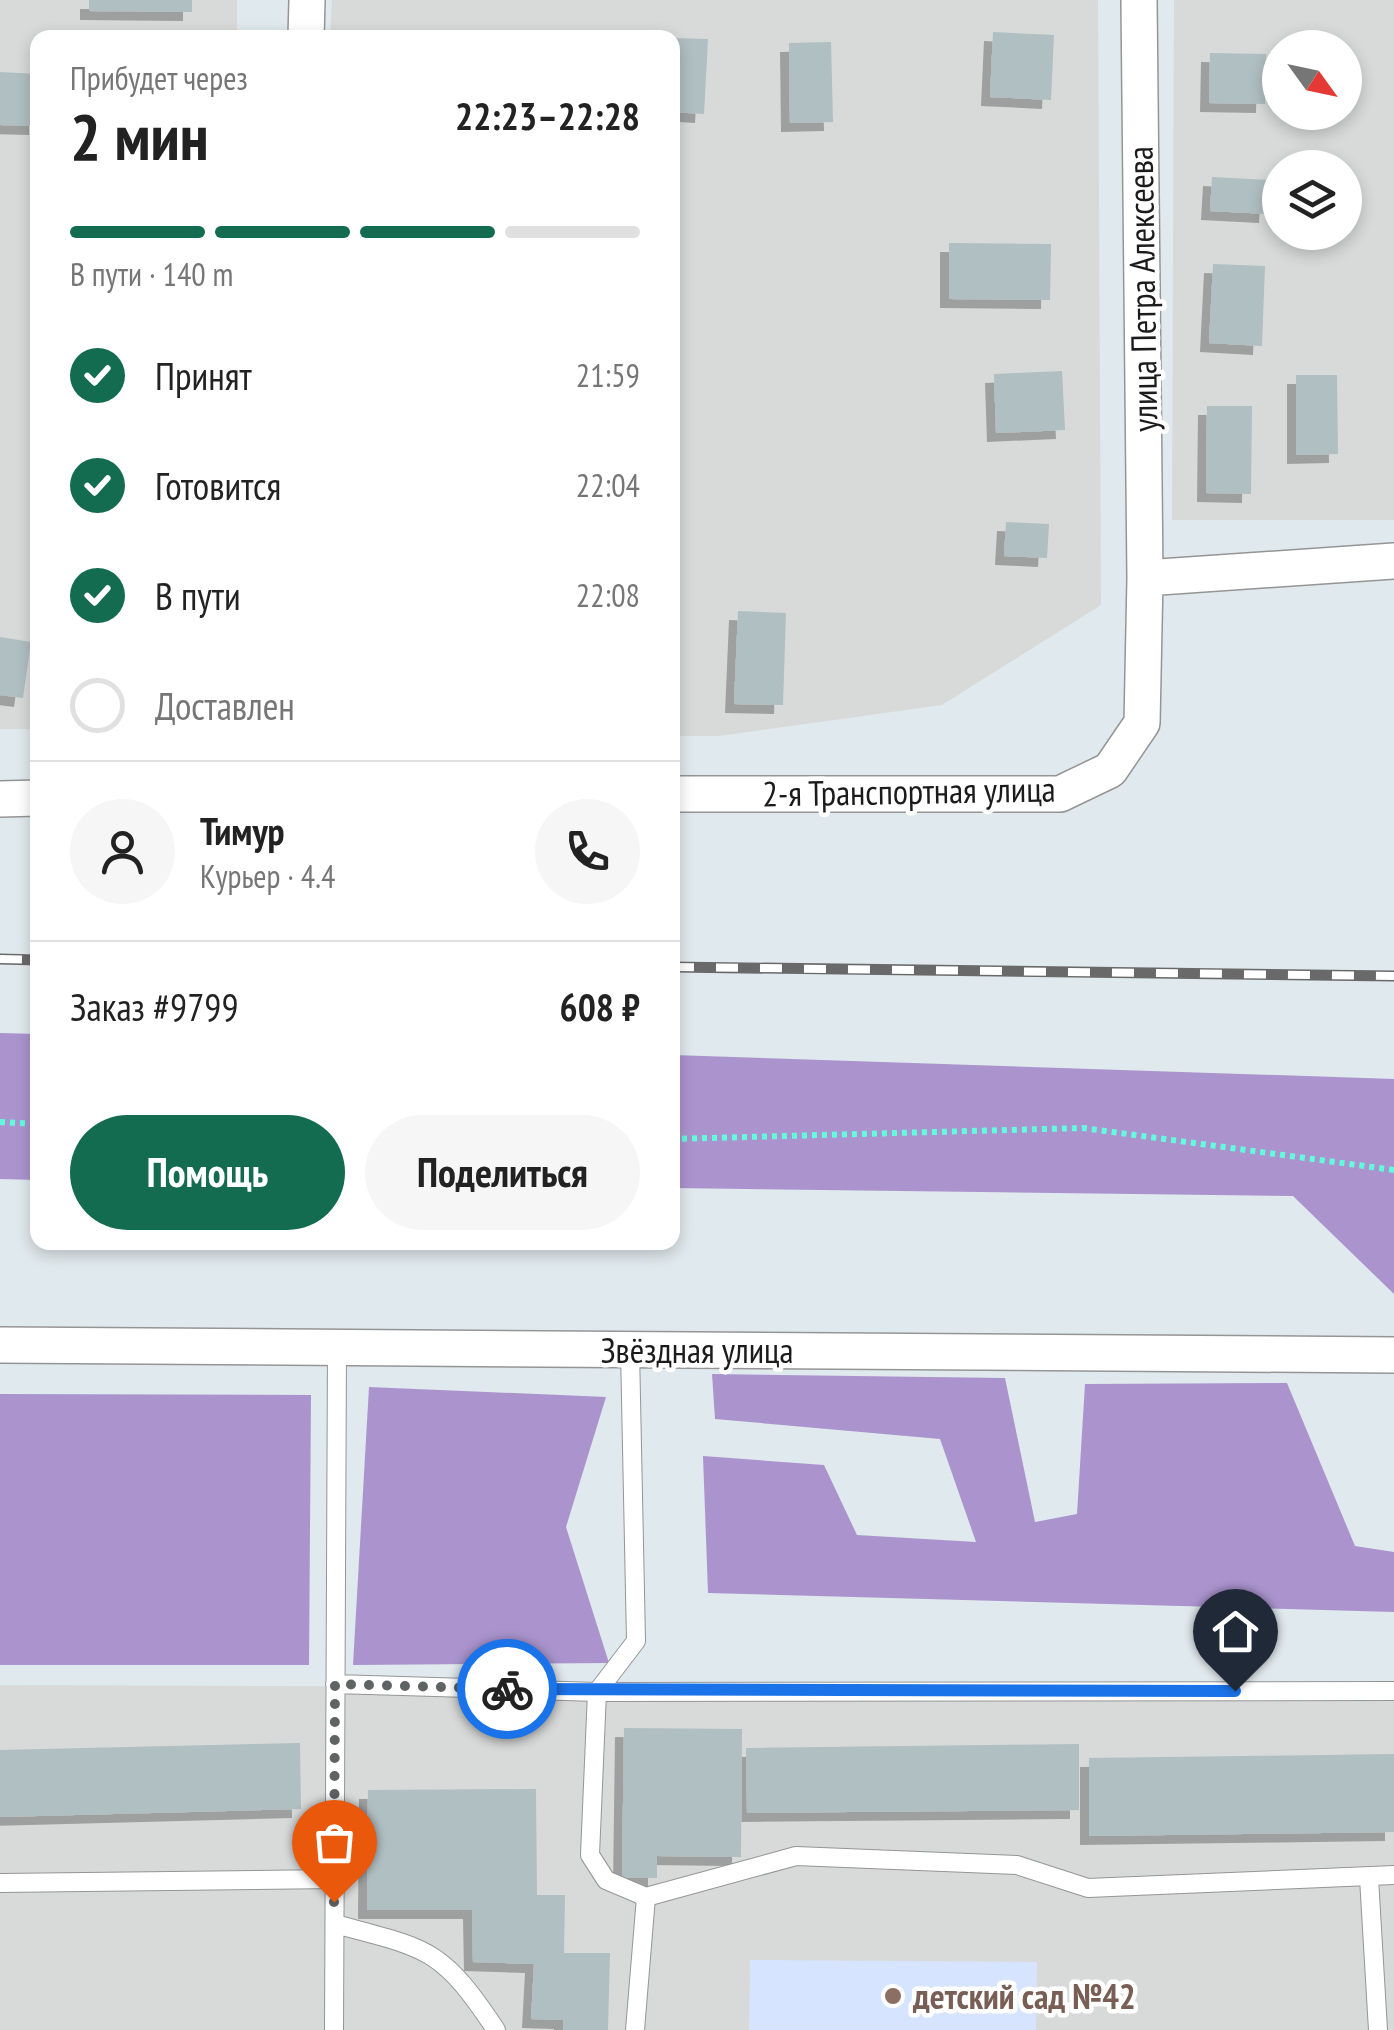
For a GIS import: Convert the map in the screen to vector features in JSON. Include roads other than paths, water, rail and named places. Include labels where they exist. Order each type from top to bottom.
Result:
[{"type":"street","points":[[306,30],[307,0]]},
{"type":"street","name":"улица Петра Алексеева","points":[[1139,0],[1145,578]]},
{"type":"street","points":[[1145,578],[1394,561]]},
{"type":"street","name":"2-я Транспортная улица","points":[[680,794],[1060,794],[1110,770],[1142,723],[1145,578]]},
{"type":"street","points":[[0,799],[30,798]]},
{"type":"street","name":"Звёздная улица","points":[[0,1345],[1394,1355]]},
{"type":"lane","points":[[334,2030],[336,1347]]},
{"type":"lane","points":[[630,1350],[636,1641],[597,1692],[590,1855],[606,1880],[646,1897],[796,1856],[1017,1865],[1088,1888],[1394,1875]]},
{"type":"lane","points":[[335,1684],[597,1692],[1394,1691]]},
{"type":"lane","points":[[1369,1878],[1378,2030]]},
{"type":"lane","points":[[0,1883],[334,1879]]},
{"type":"lane","points":[[635,2030],[646,1897]]},
{"type":"lane","points":[[334,1924],[408,1944],[442,1959],[496,2030]]},
{"type":"railway","points":[[0,959],[30,960]]},
{"type":"railway","points":[[680,967],[1394,976]]},
{"type":"place","name":"детский сад №42","points":[[893,1996]]}]
